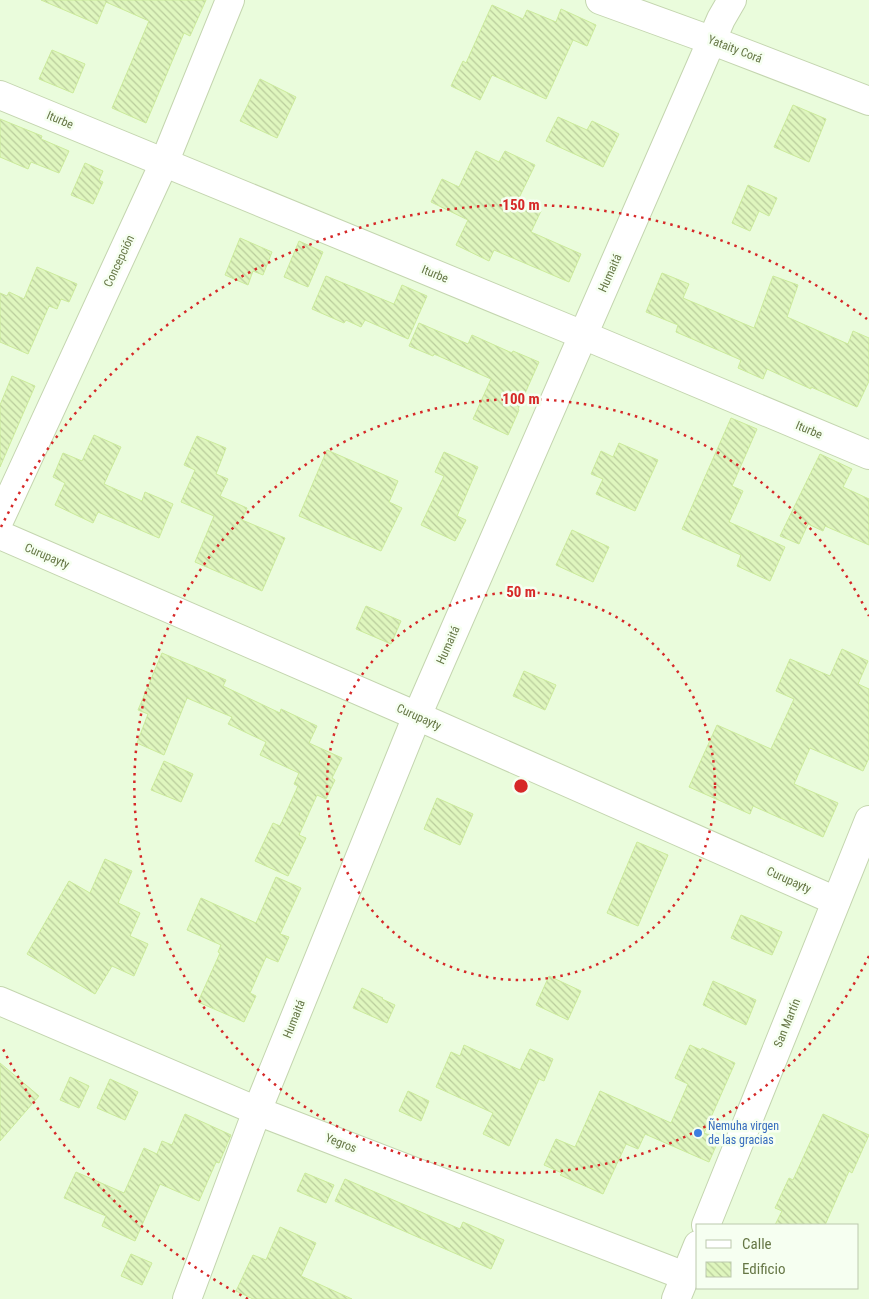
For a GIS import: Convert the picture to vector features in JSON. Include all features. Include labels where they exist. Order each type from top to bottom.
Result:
[{"type":"street","name":"Concepción","points":[[0,519],[164,163],[230,0]]},
{"type":"street","name":"Yataity Corá","points":[[600,0],[712,40],[869,100]]},
{"type":"street","name":"Humaitá","points":[[187,1299],[257,1111],[417,716],[712,40],[732,0]]},
{"type":"street","name":"Iturbe","points":[[0,95],[583,335],[869,456]]},
{"type":"street","name":"Curupayty","points":[[0,535],[836,901]]},
{"type":"street","name":"San Martín","points":[[706,1224],[869,820]]},
{"type":"street","name":"Yegros","points":[[0,1001],[257,1111],[681,1288]]},
{"type":"street","points":[[681,1288],[696,1250]]},
{"type":"shaded area","points":[[0,0],[869,0],[869,1299],[0,1299]]},
{"type":"building","points":[[41,0],[206,0],[190,36],[184,33],[146,123],[112,108],[149,21],[106,2],[97,24]]},
{"type":"building","points":[[492,5],[523,19],[527,10],[556,22],[561,9],[596,25],[587,46],[573,40],[546,99],[492,75],[480,100],[451,86],[463,61],[466,63]]},
{"type":"building","points":[[52,50],[85,64],[73,93],[39,79]]},
{"type":"building","points":[[260,79],[296,97],[277,138],[240,121]]},
{"type":"building","points":[[793,105],[826,119],[809,162],[774,147]]},
{"type":"building","points":[[558,117],[587,130],[592,121],[619,134],[603,167],[546,141]]},
{"type":"building","points":[[0,119],[42,136],[41,139],[69,151],[59,173],[31,162],[28,169],[0,157]]},
{"type":"building","points":[[476,151],[499,162],[505,151],[535,165],[518,200],[541,211],[531,232],[581,254],[569,282],[494,250],[489,261],[456,245],[468,220],[431,202],[442,179],[459,187]]},
{"type":"building","points":[[85,163],[103,171],[99,180],[103,182],[93,204],[71,195]]},
{"type":"building","points":[[748,185],[777,198],[769,216],[759,211],[750,231],[732,223]]},
{"type":"building","points":[[240,238],[272,252],[263,275],[253,271],[248,285],[225,275]]},
{"type":"building","points":[[299,241],[323,252],[308,287],[284,277]]},
{"type":"building","points":[[37,267],[77,284],[69,302],[61,299],[57,309],[49,306],[28,354],[0,342],[0,293],[7,296],[9,292],[24,299]]},
{"type":"building","points":[[662,273],[689,284],[683,298],[754,328],[773,276],[798,285],[787,317],[848,344],[853,331],[869,338],[869,381],[857,407],[767,369],[763,379],[738,368],[741,360],[676,332],[678,325],[646,312]]},
{"type":"building","points":[[326,276],[394,304],[402,285],[427,296],[408,339],[365,320],[361,327],[346,320],[344,323],[312,309]]},
{"type":"building","points":[[419,323],[468,344],[472,335],[512,353],[513,351],[539,362],[508,435],[473,419],[491,379],[434,354],[433,356],[409,346]]},
{"type":"building","points":[[12,376],[35,386],[0,467],[0,405]]},
{"type":"building","points":[[731,418],[757,429],[732,486],[743,491],[729,522],[785,547],[770,581],[737,566],[741,555],[682,529]]},
{"type":"building","points":[[94,435],[121,447],[104,484],[142,501],[145,492],[173,504],[159,538],[98,512],[93,523],[55,505],[65,483],[53,477],[63,453],[82,461]]},
{"type":"building","points":[[197,436],[226,448],[216,474],[228,479],[220,496],[247,508],[242,520],[285,538],[262,591],[195,562],[214,516],[181,502],[195,470],[184,465]]},
{"type":"building","points":[[619,443],[658,460],[635,511],[596,494],[603,479],[591,474],[601,451],[613,457]]},
{"type":"building","points":[[327,450],[398,481],[389,502],[402,508],[381,551],[299,516]]},
{"type":"building","points":[[444,452],[478,467],[457,516],[466,520],[455,541],[421,525],[444,476],[435,472]]},
{"type":"building","points":[[820,454],[852,469],[843,487],[869,499],[869,545],[825,526],[823,531],[808,524],[799,544],[780,536]]},
{"type":"building","points":[[572,530],[609,547],[593,582],[556,565]]},
{"type":"building","points":[[366,606],[401,621],[391,644],[356,629]]},
{"type":"building","points":[[842,649],[868,661],[858,684],[869,689],[869,758],[863,771],[810,748],[794,784],[838,803],[823,837],[753,806],[750,814],[689,787],[717,725],[771,749],[794,699],[776,691],[790,659],[830,676]]},
{"type":"building","points":[[162,653],[226,680],[223,686],[280,713],[281,709],[317,726],[309,743],[342,758],[332,778],[335,780],[326,799],[317,795],[299,835],[306,838],[288,876],[255,861],[273,823],[280,826],[298,786],[294,784],[299,773],[260,755],[266,742],[228,724],[232,717],[187,698],[164,755],[137,743],[148,714],[138,710]]},
{"type":"building","points":[[524,671],[556,685],[545,710],[513,696]]},
{"type":"building","points":[[164,761],[193,774],[181,802],[151,790]]},
{"type":"building","points":[[437,798],[473,814],[460,845],[424,829]]},
{"type":"building","points":[[637,842],[668,855],[638,926],[607,913]]},
{"type":"building","points":[[105,859],[132,871],[118,903],[140,913],[130,936],[148,944],[134,976],[112,966],[95,994],[27,954],[69,881],[90,893]]},
{"type":"building","points":[[276,877],[301,888],[280,934],[289,937],[278,962],[266,957],[250,993],[256,996],[244,1022],[198,1002],[220,953],[218,952],[221,945],[187,930],[201,898],[256,923]]},
{"type":"building","points":[[741,915],[782,932],[772,955],[731,938]]},
{"type":"building","points":[[549,976],[581,991],[568,1020],[536,1005]]},
{"type":"building","points":[[713,981],[756,1000],[746,1025],[703,1005]]},
{"type":"building","points":[[362,988],[395,1005],[387,1023],[353,1008]]},
{"type":"building","points":[[464,1045],[520,1070],[530,1049],[553,1059],[544,1081],[539,1079],[509,1146],[483,1134],[493,1113],[436,1087],[451,1052],[460,1056]]},
{"type":"building","points":[[690,1045],[701,1050],[702,1048],[735,1063],[704,1133],[719,1139],[709,1162],[645,1134],[638,1149],[626,1144],[603,1194],[560,1175],[562,1173],[544,1165],[556,1139],[575,1147],[600,1091],[671,1123],[688,1084],[675,1078]]},
{"type":"building","points":[[0,1063],[39,1096],[0,1141]]},
{"type":"building","points":[[70,1077],[89,1086],[79,1108],[60,1100]]},
{"type":"building","points":[[110,1079],[138,1092],[125,1120],[97,1108]]},
{"type":"building","points":[[408,1091],[429,1101],[421,1121],[399,1111]]},
{"type":"building","points":[[185,1114],[231,1135],[219,1163],[216,1162],[199,1201],[160,1184],[135,1241],[102,1226],[106,1216],[64,1198],[76,1172],[124,1193],[144,1148],[157,1154],[162,1141],[172,1145]]},
{"type":"building","points":[[823,1114],[869,1135],[852,1173],[849,1171],[825,1224],[776,1224],[782,1211],[775,1208],[789,1178],[793,1180]]},
{"type":"building","points":[[305,1173],[334,1185],[326,1203],[297,1191]]},
{"type":"building","points":[[345,1179],[460,1229],[463,1222],[504,1240],[491,1269],[335,1201]]},
{"type":"building","points":[[280,1227],[316,1243],[301,1276],[352,1299],[253,1299],[236,1291],[253,1255],[266,1260]]},
{"type":"building","points":[[131,1254],[152,1263],[142,1285],[121,1276]]},
{"type":"place","name":"Ñemuha virgen de las gracias","points":[[698,1133]]}]
